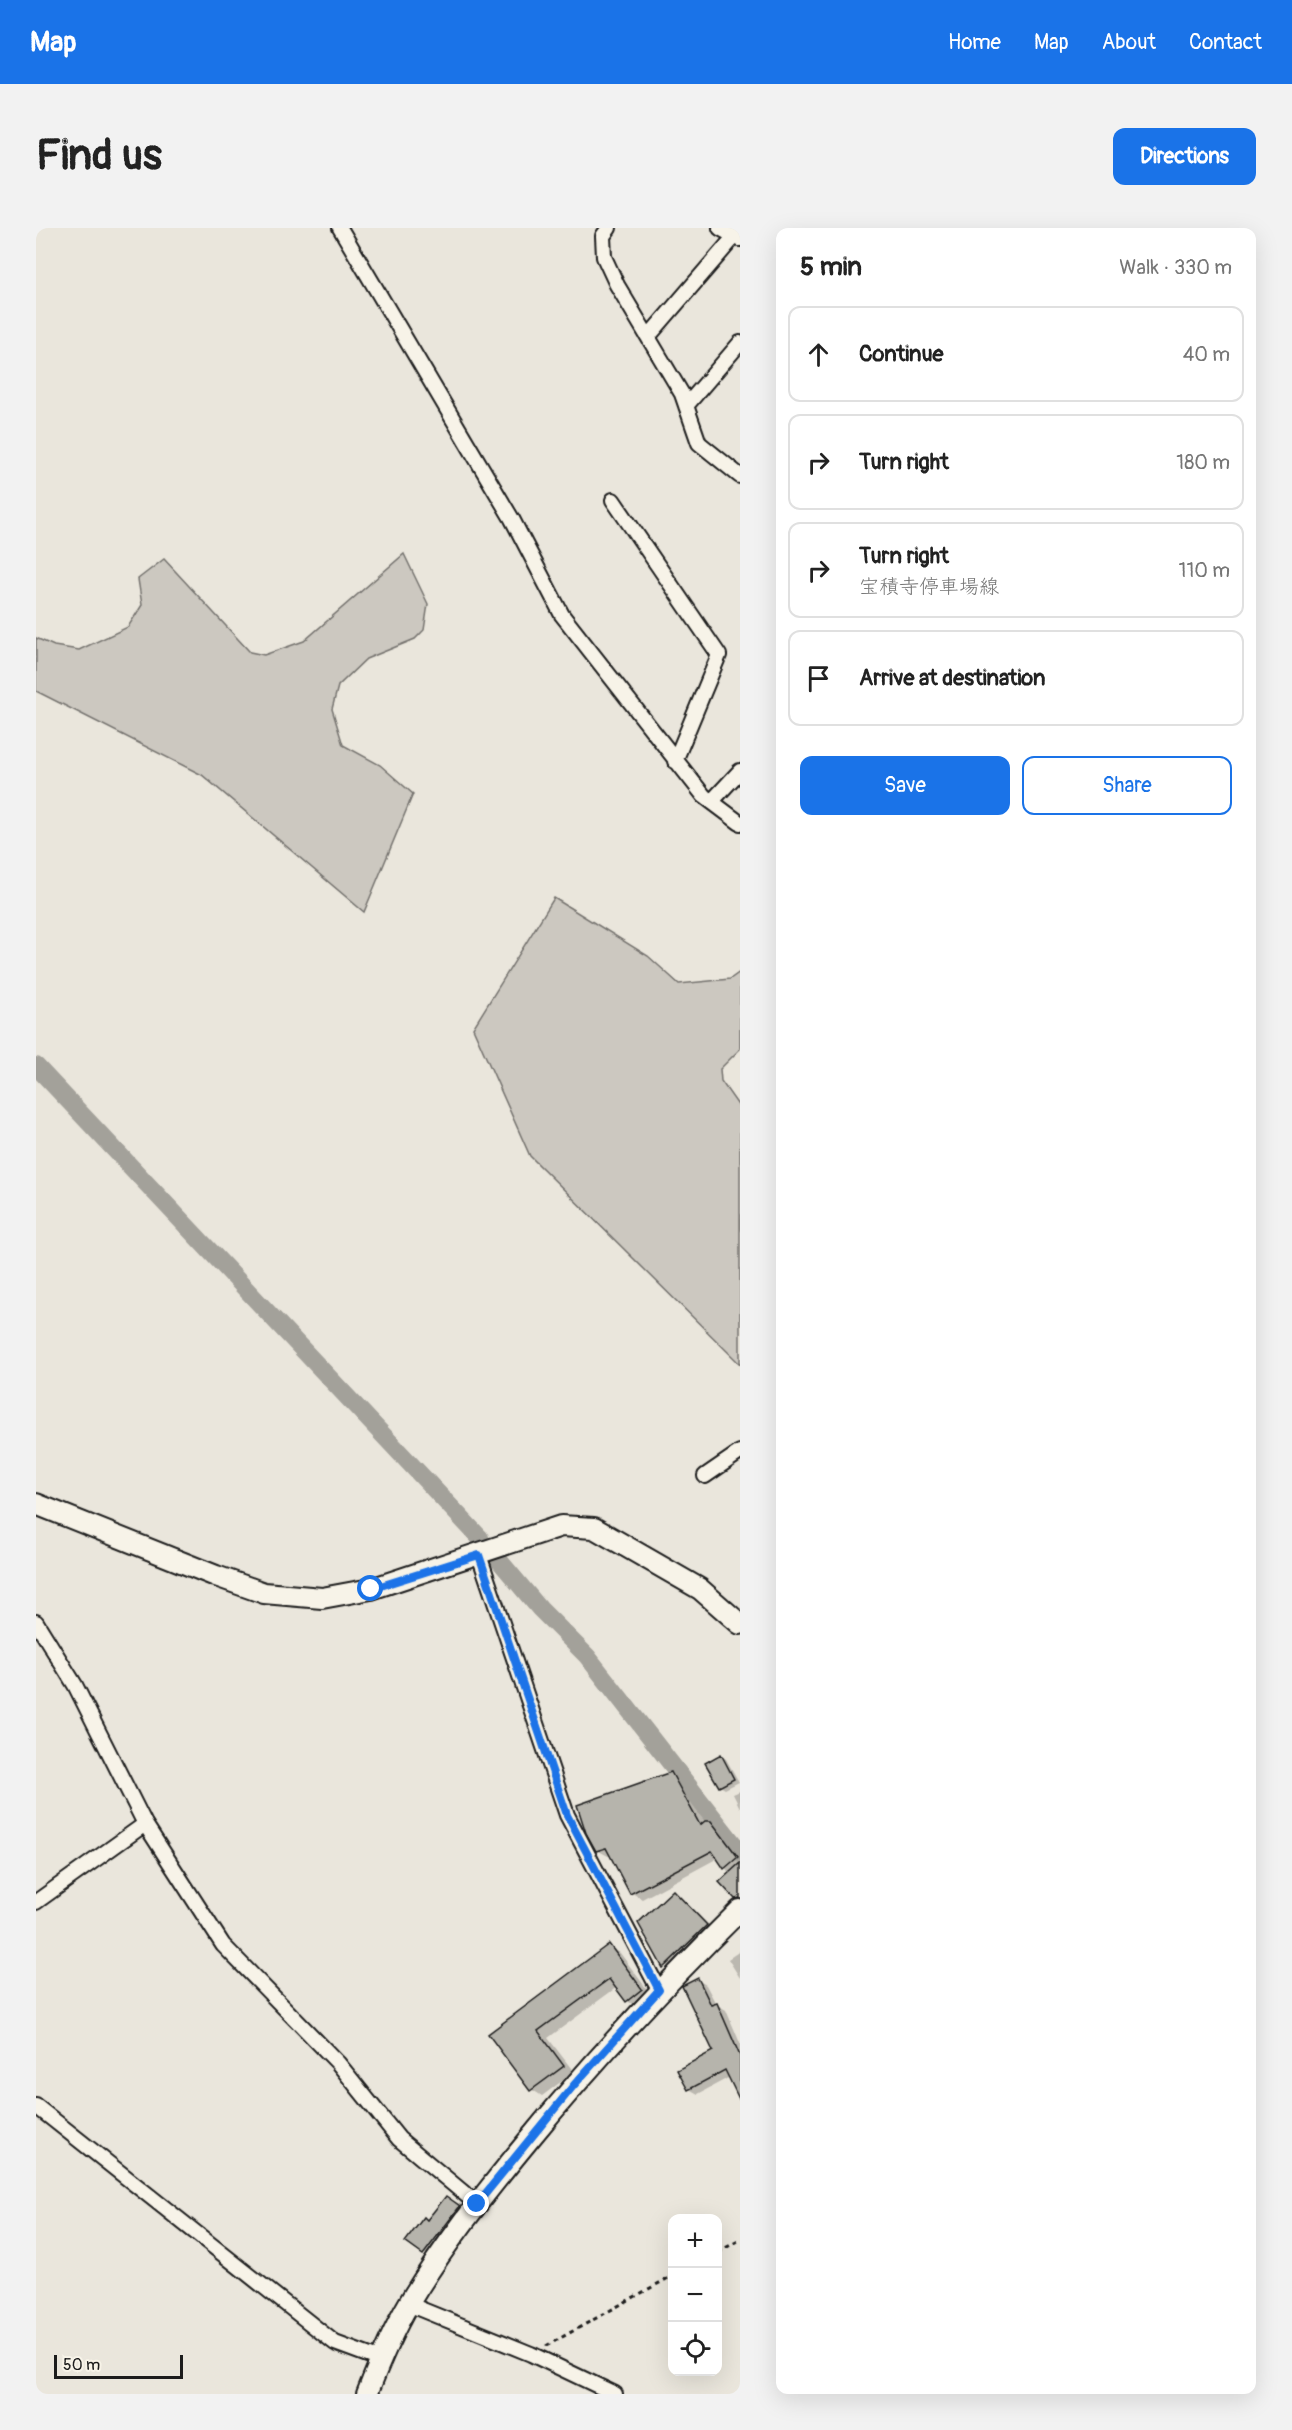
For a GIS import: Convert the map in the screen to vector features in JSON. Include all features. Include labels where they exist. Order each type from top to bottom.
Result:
[{"type":"street","points":[[340,228],[512,519],[562,615],[704,795],[740,823]]},
{"type":"street","points":[[609,228],[603,236],[604,257],[617,285],[682,394],[699,443],[740,476]]},
{"type":"street","points":[[648,337],[737,238],[720,228]]},
{"type":"street","points":[[686,406],[740,343]]},
{"type":"street","points":[[613,500],[719,655],[675,761]]},
{"type":"street","points":[[712,801],[740,771]]},
{"type":"street","points":[[705,1476],[740,1452]]},
{"type":"street","points":[[36,1504],[264,1593],[322,1598],[371,1589],[561,1526],[594,1528],[700,1589],[740,1624]]},
{"type":"street","points":[[479,1555],[567,1815],[659,1990]]},
{"type":"street","points":[[36,1622],[75,1685],[145,1824],[222,1945],[338,2063],[399,2139],[477,2204]]},
{"type":"street","points":[[36,1902],[145,1824]]},
{"type":"street","points":[[367,2394],[408,2304],[477,2204],[574,2085],[659,1990],[740,1910]]},
{"type":"street","points":[[36,2106],[335,2343],[381,2360]]},
{"type":"street","points":[[408,2304],[531,2354],[615,2394]]},
{"type":"path","points":[[722,2249],[740,2240]]},
{"type":"path","points":[[531,2354],[668,2278]]},
{"type":"shaded area","points":[[404,554],[428,604],[424,630],[415,639],[366,659],[338,686],[332,709],[343,745],[380,765],[413,794],[364,912],[202,775],[36,691],[36,638],[54,646],[79,650],[128,627],[142,605],[138,579],[164,559],[250,652],[264,655],[304,641]]},
{"type":"shaded area","points":[[554,898],[648,956],[679,984],[730,979],[740,972],[740,1049],[720,1069],[721,1081],[740,1108],[740,1364],[530,1156],[473,1028]]},
{"type":"building","points":[[721,1754],[734,1779],[719,1787],[705,1763]]},
{"type":"building","points":[[671,1772],[700,1825],[705,1821],[711,1821],[738,1857],[724,1869],[712,1851],[630,1894],[606,1848],[596,1851],[586,1833],[577,1805]]},
{"type":"building","points":[[740,1863],[740,1898],[735,1899],[719,1882]]},
{"type":"building","points":[[673,1890],[707,1925],[663,1968],[638,1923]]},
{"type":"building","points":[[609,1944],[642,1989],[626,2002],[609,1979],[538,2031],[564,2066],[530,2091],[488,2034]]},
{"type":"building","points":[[698,1978],[711,2005],[717,2003],[740,2056],[740,2101],[725,2070],[688,2090],[677,2070],[713,2051],[682,1986]]},
{"type":"building","points":[[446,2196],[460,2206],[423,2255],[405,2242],[424,2217],[427,2220]]},
{"type":"waterway","points":[[36,1066],[480,1538]]},
{"type":"waterway","points":[[498,1559],[540,1609],[587,1656],[740,1852]]},
{"type":"route","points":[[371,1589],[479,1555],[567,1815],[659,1990],[574,2085],[477,2204]]}]
